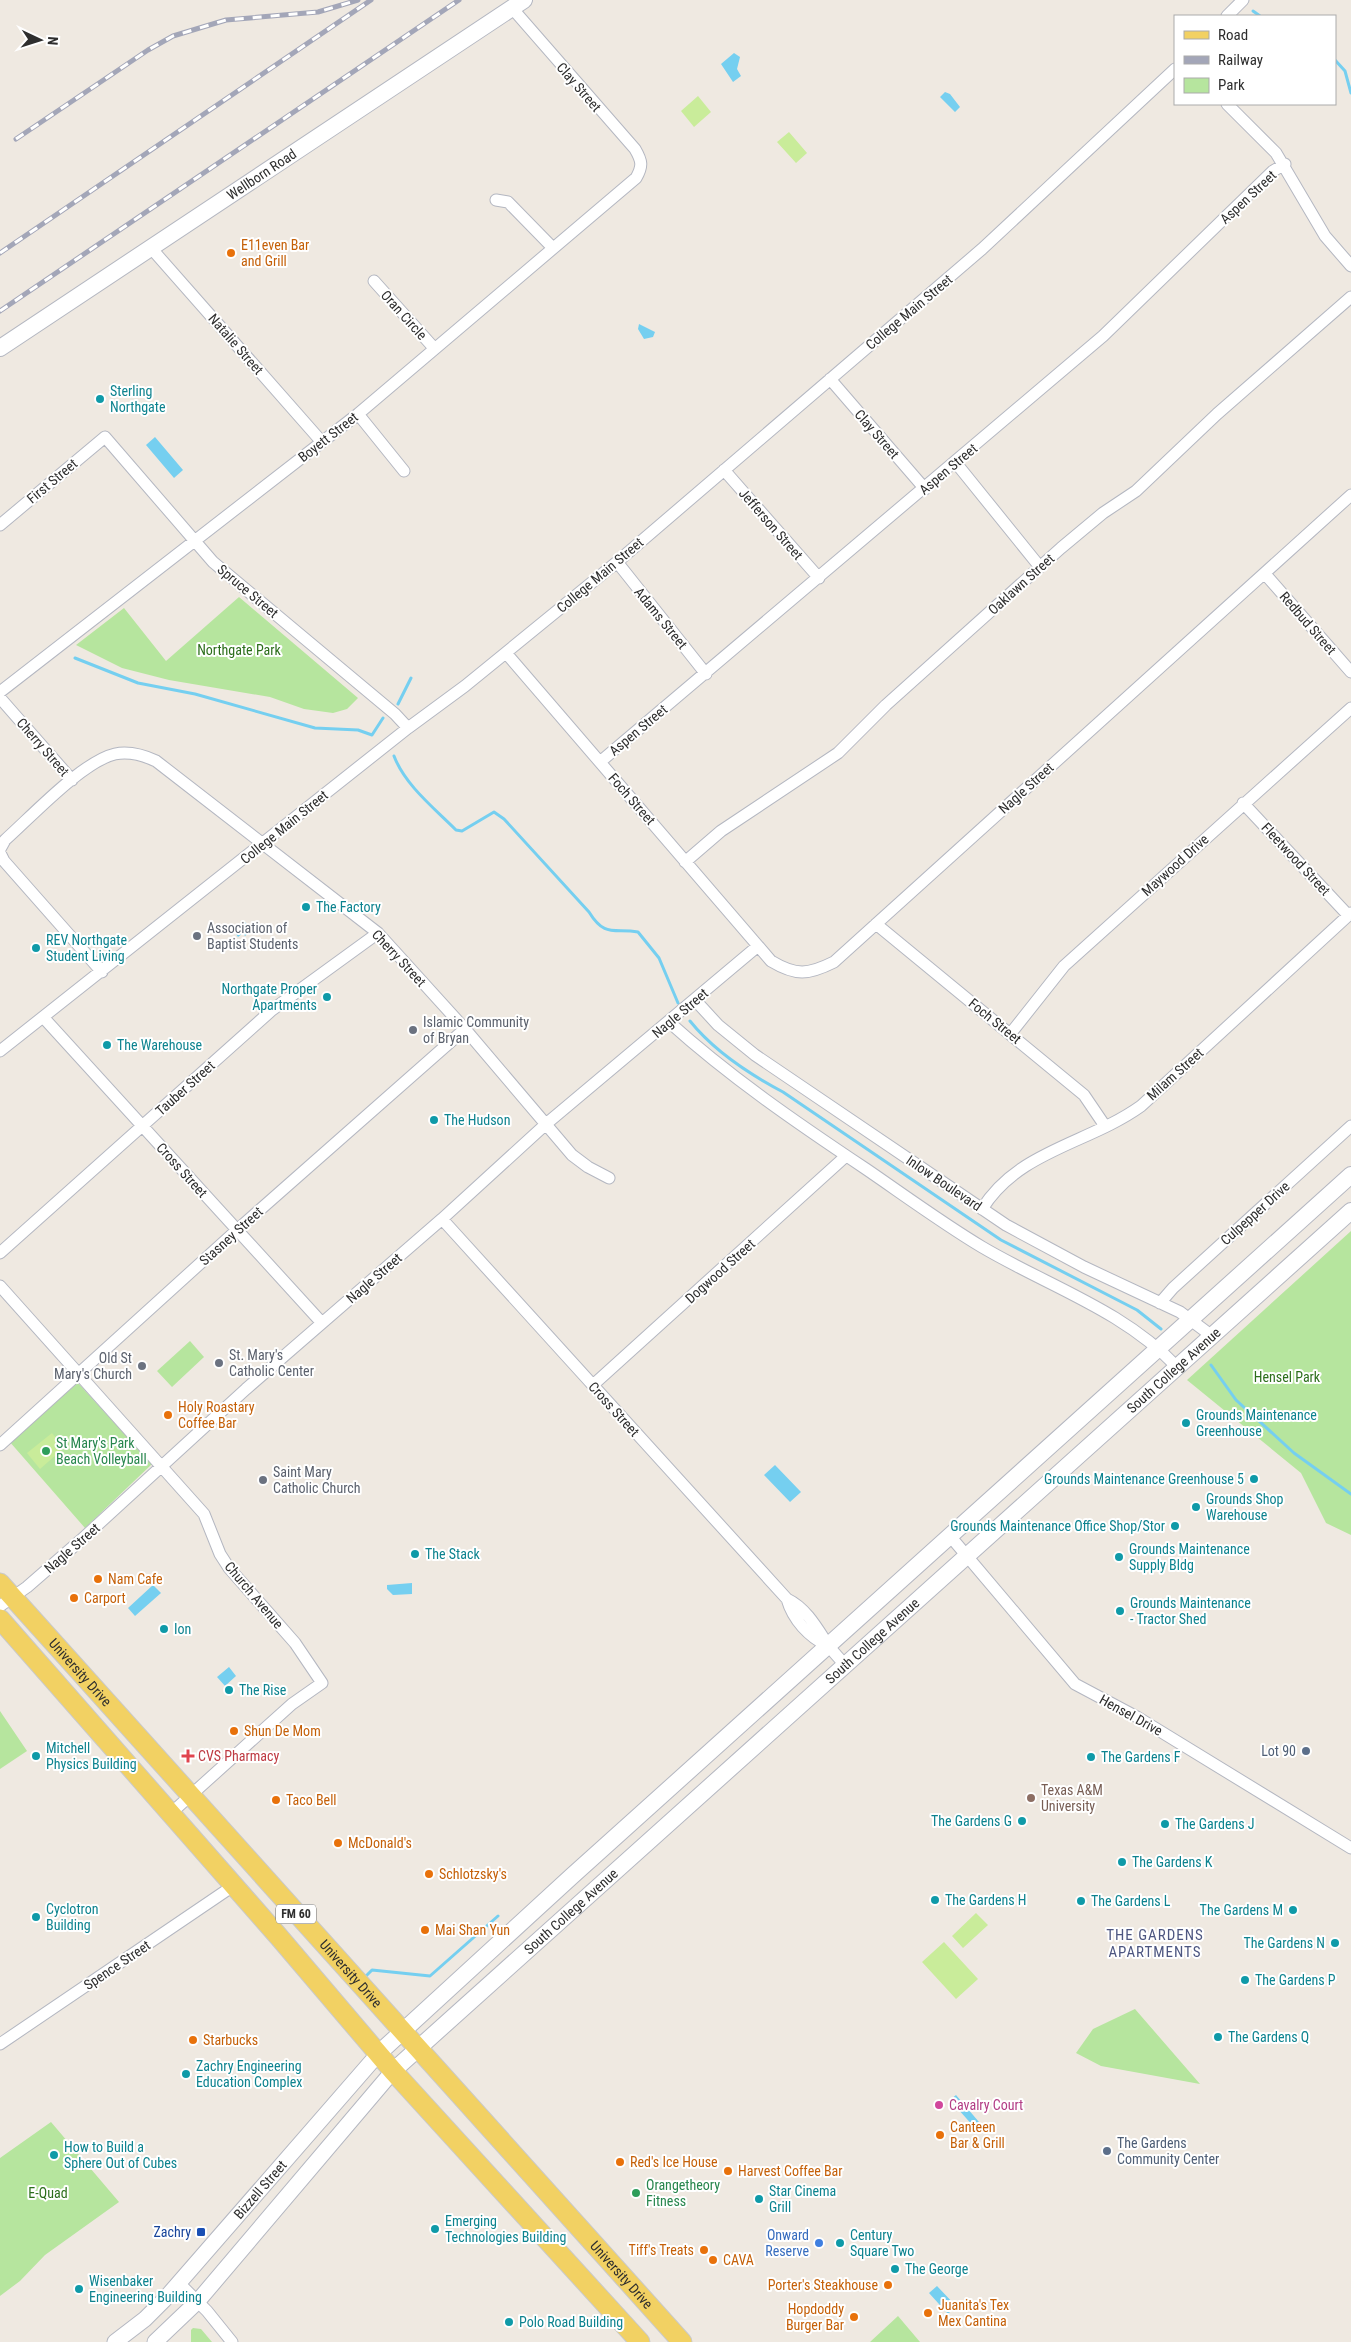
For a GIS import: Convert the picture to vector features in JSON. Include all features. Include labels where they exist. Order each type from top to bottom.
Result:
[{"type":"main road","name":"Wellborn Road","points":[[0,348],[518,4]]},
{"type":"main road","name":"South College Avenue","points":[[402,2032],[1351,1175]]},
{"type":"main road","name":"South College Avenue","points":[[393,2071],[1351,1211]]},
{"type":"main road","points":[[1057,1441],[1074,1460]]},
{"type":"main road","name":"University Drive","points":[[4,1595],[191,1795],[682,2342]]},
{"type":"main road","name":"University Drive","points":[[0,1619],[393,2071],[640,2342]]},
{"type":"main road","points":[[636,1819],[653,1838]]},
{"type":"main road","name":"Bizzell Street","points":[[379,2053],[402,2032]]},
{"type":"street","points":[[1228,15],[1243,0]]},
{"type":"street","name":"Clay Street","points":[[518,4],[635,149],[641,159],[642,167]]},
{"type":"street","name":"College Main Street","points":[[0,1051],[408,728],[506,653],[617,562],[982,250],[1174,70]]},
{"type":"street","points":[[1229,105],[1285,164],[1325,236],[1351,266]]},
{"type":"street","name":"Aspen Street","points":[[600,762],[956,463],[1103,336],[1273,171],[1285,164]]},
{"type":"street","name":"Boyett Street","points":[[0,692],[358,414],[636,178],[642,167]]},
{"type":"street","points":[[496,200],[508,202],[553,248]]},
{"type":"street","name":"Natalie Street","points":[[151,248],[321,441]]},
{"type":"street","name":"Oran Circle","points":[[374,281],[434,348]]},
{"type":"street","name":"Oaklawn Street","points":[[686,862],[721,831],[838,753],[886,705],[1040,567],[1095,519],[1136,491],[1217,414],[1351,297]]},
{"type":"street","name":"Clay Street","points":[[830,379],[925,489]]},
{"type":"street","points":[[358,414],[404,471]]},
{"type":"street","name":"First Street","points":[[0,525],[104,437]]},
{"type":"street","name":"Spruce Street","points":[[104,437],[213,562],[395,714],[408,728]]},
{"type":"street","points":[[956,463],[1040,567]]},
{"type":"street","name":"Jefferson Street","points":[[724,470],[819,578]]},
{"type":"street","name":"Nagle Street","points":[[4,1595],[61,1557],[246,1389],[442,1219],[546,1124],[758,946],[771,961],[787,970],[805,973],[834,962],[1351,495]]},
{"type":"street","name":"Adams Street","points":[[617,562],[706,674]]},
{"type":"street","name":"Redbud Street","points":[[1265,574],[1351,672]]},
{"type":"street","name":"Foch Street","points":[[506,653],[758,946]]},
{"type":"street","name":"Cherry Street","points":[[0,698],[72,780],[102,759],[115,754],[143,755],[168,770],[378,933],[465,1029],[572,1155],[588,1167],[609,1178]]},
{"type":"street","name":"Maywood Drive","points":[[1011,1033],[1064,966],[1243,803],[1351,708]]},
{"type":"street","points":[[0,849],[5,840],[72,780]]},
{"type":"street","name":"Fleetwood Street","points":[[1243,803],[1350,914]]},
{"type":"street","points":[[0,853],[4,862],[102,972]]},
{"type":"street","name":"Milam Street","points":[[982,1209],[1000,1185],[1025,1164],[1126,1117],[1141,1106],[1350,914]]},
{"type":"street","name":"Foch Street","points":[[876,924],[1011,1033],[1084,1095],[1105,1126]]},
{"type":"street","name":"Tauber Street","points":[[0,1253],[272,1010],[378,933]]},
{"type":"street","name":"Inlow Boulevard","points":[[695,1000],[718,1025],[755,1055],[982,1209],[1069,1259],[1192,1319],[1212,1336]]},
{"type":"street","name":"Cross Street","points":[[43,1017],[322,1323]]},
{"type":"street","points":[[669,1022],[725,1071],[846,1156],[966,1237],[1105,1310],[1160,1349],[1178,1367]]},
{"type":"street","name":"Stasney Street","points":[[0,1445],[237,1230],[465,1029]]},
{"type":"street","name":"Culpepper Drive","points":[[1160,1303],[1173,1288],[1351,1126]]},
{"type":"street","name":"Dogwood Street","points":[[593,1385],[846,1156]]},
{"type":"street","name":"Cross Street","points":[[442,1219],[787,1599],[791,1613],[816,1640],[828,1646],[846,1666]]},
{"type":"street","name":"Church Avenue","points":[[0,1286],[204,1514],[220,1554],[229,1568],[295,1643],[322,1683],[292,1704],[170,1814]]},
{"type":"street","name":"Hensel Drive","points":[[950,1536],[1075,1684],[1137,1717],[1351,1848]]},
{"type":"street","name":"Spence Street","points":[[0,2044],[234,1886]]},
{"type":"street","name":"Bizzell Street","points":[[115,2342],[145,2319],[179,2283],[379,2053]]},
{"type":"street","name":"Bizzell Street","points":[[155,2342],[198,2300],[393,2071]]},
{"type":"street","points":[[179,2283],[198,2300],[232,2342]]},
{"type":"green space","points":[[698,96],[711,112],[694,127],[681,111]]},
{"type":"green space","points":[[789,132],[807,153],[796,163],[777,142]]},
{"type":"green space","name":"Northgate Park","points":[[239,597],[358,698],[347,709],[333,713],[304,709],[270,697],[169,680],[122,668],[76,645],[124,608],[166,661]]},
{"type":"green space","name":"Hensel Park","points":[[1351,1231],[1351,1535],[1326,1523],[1301,1473],[1187,1380]]},
{"type":"green space","points":[[190,1341],[204,1357],[172,1387],[157,1371]]},
{"type":"green space","points":[[78,1383],[152,1464],[85,1528],[9,1441]]},
{"type":"green space","name":"St Mary's Park Beach Volleyball","points":[[52,1433],[64,1448],[40,1469],[27,1453]]},
{"type":"green space","points":[[0,1711],[27,1751],[0,1769]]},
{"type":"green space","points":[[976,1913],[988,1925],[963,1948],[952,1936]]},
{"type":"green space","points":[[944,1942],[978,1979],[956,1999],[922,1962]]},
{"type":"green space","points":[[1135,2009],[1200,2084],[1101,2066],[1076,2053],[1093,2029]]},
{"type":"green space","name":"E-Quad","points":[[51,2122],[119,2202],[45,2255],[20,2281],[0,2296],[0,2158]]},
{"type":"green space","points":[[898,2316],[920,2342],[870,2342]]},
{"type":"green space","points":[[193,2328],[201,2329],[212,2342],[191,2342],[191,2330]]},
{"type":"water","points":[[734,53],[740,57],[737,69],[741,76],[733,82],[721,64]]},
{"type":"water","points":[[945,92],[950,94],[960,107],[955,112],[940,97]]},
{"type":"water","points":[[639,324],[655,332],[653,337],[644,339],[638,329]]},
{"type":"water","points":[[155,437],[183,470],[174,478],[146,445]]},
{"type":"water","points":[[245,922],[252,930],[245,936],[243,933],[238,937],[234,931]]},
{"type":"water","points":[[775,1465],[801,1492],[790,1502],[764,1475]]},
{"type":"water","points":[[412,1583],[412,1594],[393,1595],[387,1589],[387,1585]]},
{"type":"water","points":[[153,1585],[161,1593],[135,1616],[128,1608]]},
{"type":"water","points":[[229,1667],[236,1676],[225,1686],[217,1677]]},
{"type":"water","points":[[956,2095],[979,2122],[974,2127],[950,2100]]},
{"type":"water","points":[[937,2286],[956,2306],[948,2314],[929,2293]]},
{"type":"waterway","points":[[1253,11],[1259,15]]},
{"type":"waterway","points":[[1336,61],[1345,71],[1351,93]]},
{"type":"waterway","points":[[75,658],[138,683],[195,694],[315,728],[358,730],[372,735],[383,718]]},
{"type":"waterway","points":[[398,704],[411,678]]},
{"type":"waterway","points":[[394,756],[405,777],[456,830],[462,831],[494,812],[504,819],[600,926],[610,930],[638,932],[659,958],[678,1003]]},
{"type":"waterway","points":[[690,1021],[699,1032],[733,1061],[783,1092],[1001,1240],[1137,1310],[1161,1329]]},
{"type":"waterway","points":[[1211,1365],[1236,1400],[1294,1453],[1351,1494]]},
{"type":"waterway","points":[[363,1975],[366,1976],[372,1970],[430,1976],[498,1916]]},
{"type":"railway","points":[[16,139],[148,50],[173,36],[226,20],[318,12],[358,0]]},
{"type":"railway","points":[[0,253],[371,0]]},
{"type":"railway","points":[[0,311],[459,0]]},
{"type":"place","name":"E11even Bar and Grill","points":[[231,253]]},
{"type":"place","name":"Sterling Northgate","points":[[100,399]]},
{"type":"place","name":"The Factory","points":[[306,907]]},
{"type":"place","name":"Association of Baptist Students","points":[[197,936]]},
{"type":"place","name":"REV Northgate Student Living","points":[[36,948]]},
{"type":"place","name":"Northgate Proper Apartments","points":[[327,997]]},
{"type":"place","name":"Islamic Community of Bryan","points":[[413,1030]]},
{"type":"place","name":"The Warehouse","points":[[107,1045]]},
{"type":"place","name":"The Hudson","points":[[434,1120]]},
{"type":"place","name":"St. Mary's Catholic Center","points":[[219,1363]]},
{"type":"place","name":"Old St Mary's Church","points":[[142,1366]]},
{"type":"place","name":"Holy Roastary Coffee Bar","points":[[168,1415]]},
{"type":"place","name":"Grounds Maintenance Greenhouse","points":[[1186,1423]]},
{"type":"place","name":"St Mary's Park Beach Volleyball","points":[[46,1451]]},
{"type":"place","name":"Grounds Maintenance Greenhouse 5","points":[[1254,1479]]},
{"type":"place","name":"Saint Mary Catholic Church","points":[[263,1480]]},
{"type":"place","name":"Grounds Shop Warehouse","points":[[1196,1507]]},
{"type":"place","name":"Grounds Maintenance Office Shop/Stor","points":[[1175,1526]]},
{"type":"place","name":"The Stack","points":[[415,1554]]},
{"type":"place","name":"Grounds Maintenance Supply Bldg","points":[[1119,1557]]},
{"type":"place","name":"Nam Cafe","points":[[98,1579]]},
{"type":"place","name":"Carport","points":[[74,1598]]},
{"type":"place","name":"Grounds Maintenance - Tractor Shed","points":[[1120,1611]]},
{"type":"place","name":"Ion","points":[[164,1629]]},
{"type":"place","name":"The Rise","points":[[229,1690]]},
{"type":"place","name":"Shun De Mom","points":[[234,1731]]},
{"type":"place","name":"Lot 90","points":[[1306,1751]]},
{"type":"place","name":"Mitchell Physics Building","points":[[36,1756]]},
{"type":"place","name":"CVS Pharmacy","points":[[188,1756]]},
{"type":"place","name":"The Gardens F","points":[[1091,1757]]},
{"type":"place","name":"Texas A&M University","points":[[1031,1798]]},
{"type":"place","name":"Taco Bell","points":[[276,1800]]},
{"type":"place","name":"The Gardens G","points":[[1022,1821]]},
{"type":"place","name":"The Gardens J","points":[[1165,1824]]},
{"type":"place","name":"McDonald's","points":[[338,1843]]},
{"type":"place","name":"The Gardens K","points":[[1122,1862]]},
{"type":"place","name":"Schlotzsky's","points":[[429,1874]]},
{"type":"place","name":"The Gardens H","points":[[935,1900]]},
{"type":"place","name":"The Gardens L","points":[[1081,1901]]},
{"type":"place","name":"The Gardens M","points":[[1293,1910]]},
{"type":"place","name":"Cyclotron Building","points":[[36,1917]]},
{"type":"place","name":"Mai Shan Yun","points":[[425,1930]]},
{"type":"place","name":"The Gardens N","points":[[1335,1943]]},
{"type":"place","name":"The Gardens P","points":[[1245,1980]]},
{"type":"place","name":"The Gardens Q","points":[[1218,2037]]},
{"type":"place","name":"Starbucks","points":[[193,2040]]},
{"type":"place","name":"Zachry Engineering Education Complex","points":[[186,2074]]},
{"type":"place","name":"Cavalry Court","points":[[939,2105]]},
{"type":"place","name":"Canteen Bar & Grill","points":[[940,2135]]},
{"type":"place","name":"The Gardens Community Center","points":[[1107,2151]]},
{"type":"place","name":"How to Build a Sphere Out of Cubes","points":[[54,2155]]},
{"type":"place","name":"Red's Ice House","points":[[620,2162]]},
{"type":"place","name":"Harvest Coffee Bar","points":[[728,2171]]},
{"type":"place","name":"Orangetheory Fitness","points":[[636,2193]]},
{"type":"place","name":"Star Cinema Grill","points":[[759,2199]]},
{"type":"place","name":"Emerging Technologies Building","points":[[435,2229]]},
{"type":"place","name":"Zachry","points":[[201,2232]]},
{"type":"place","name":"Onward Reserve","points":[[819,2243]]},
{"type":"place","name":"Century Square Two","points":[[840,2243]]},
{"type":"place","name":"Tiff's Treats","points":[[704,2250]]},
{"type":"place","name":"CAVA","points":[[713,2260]]},
{"type":"place","name":"The George","points":[[895,2269]]},
{"type":"place","name":"Porter's Steakhouse","points":[[888,2285]]},
{"type":"place","name":"Wisenbaker Engineering Building","points":[[79,2289]]},
{"type":"place","name":"Juanita's Tex Mex Cantina","points":[[928,2313]]},
{"type":"place","name":"Hopdoddy Burger Bar","points":[[854,2317]]},
{"type":"place","name":"Polo Road Building","points":[[509,2322]]},
{"type":"district","name":"THE GARDENS APARTMENTS","points":[[1155,1944]]}]
